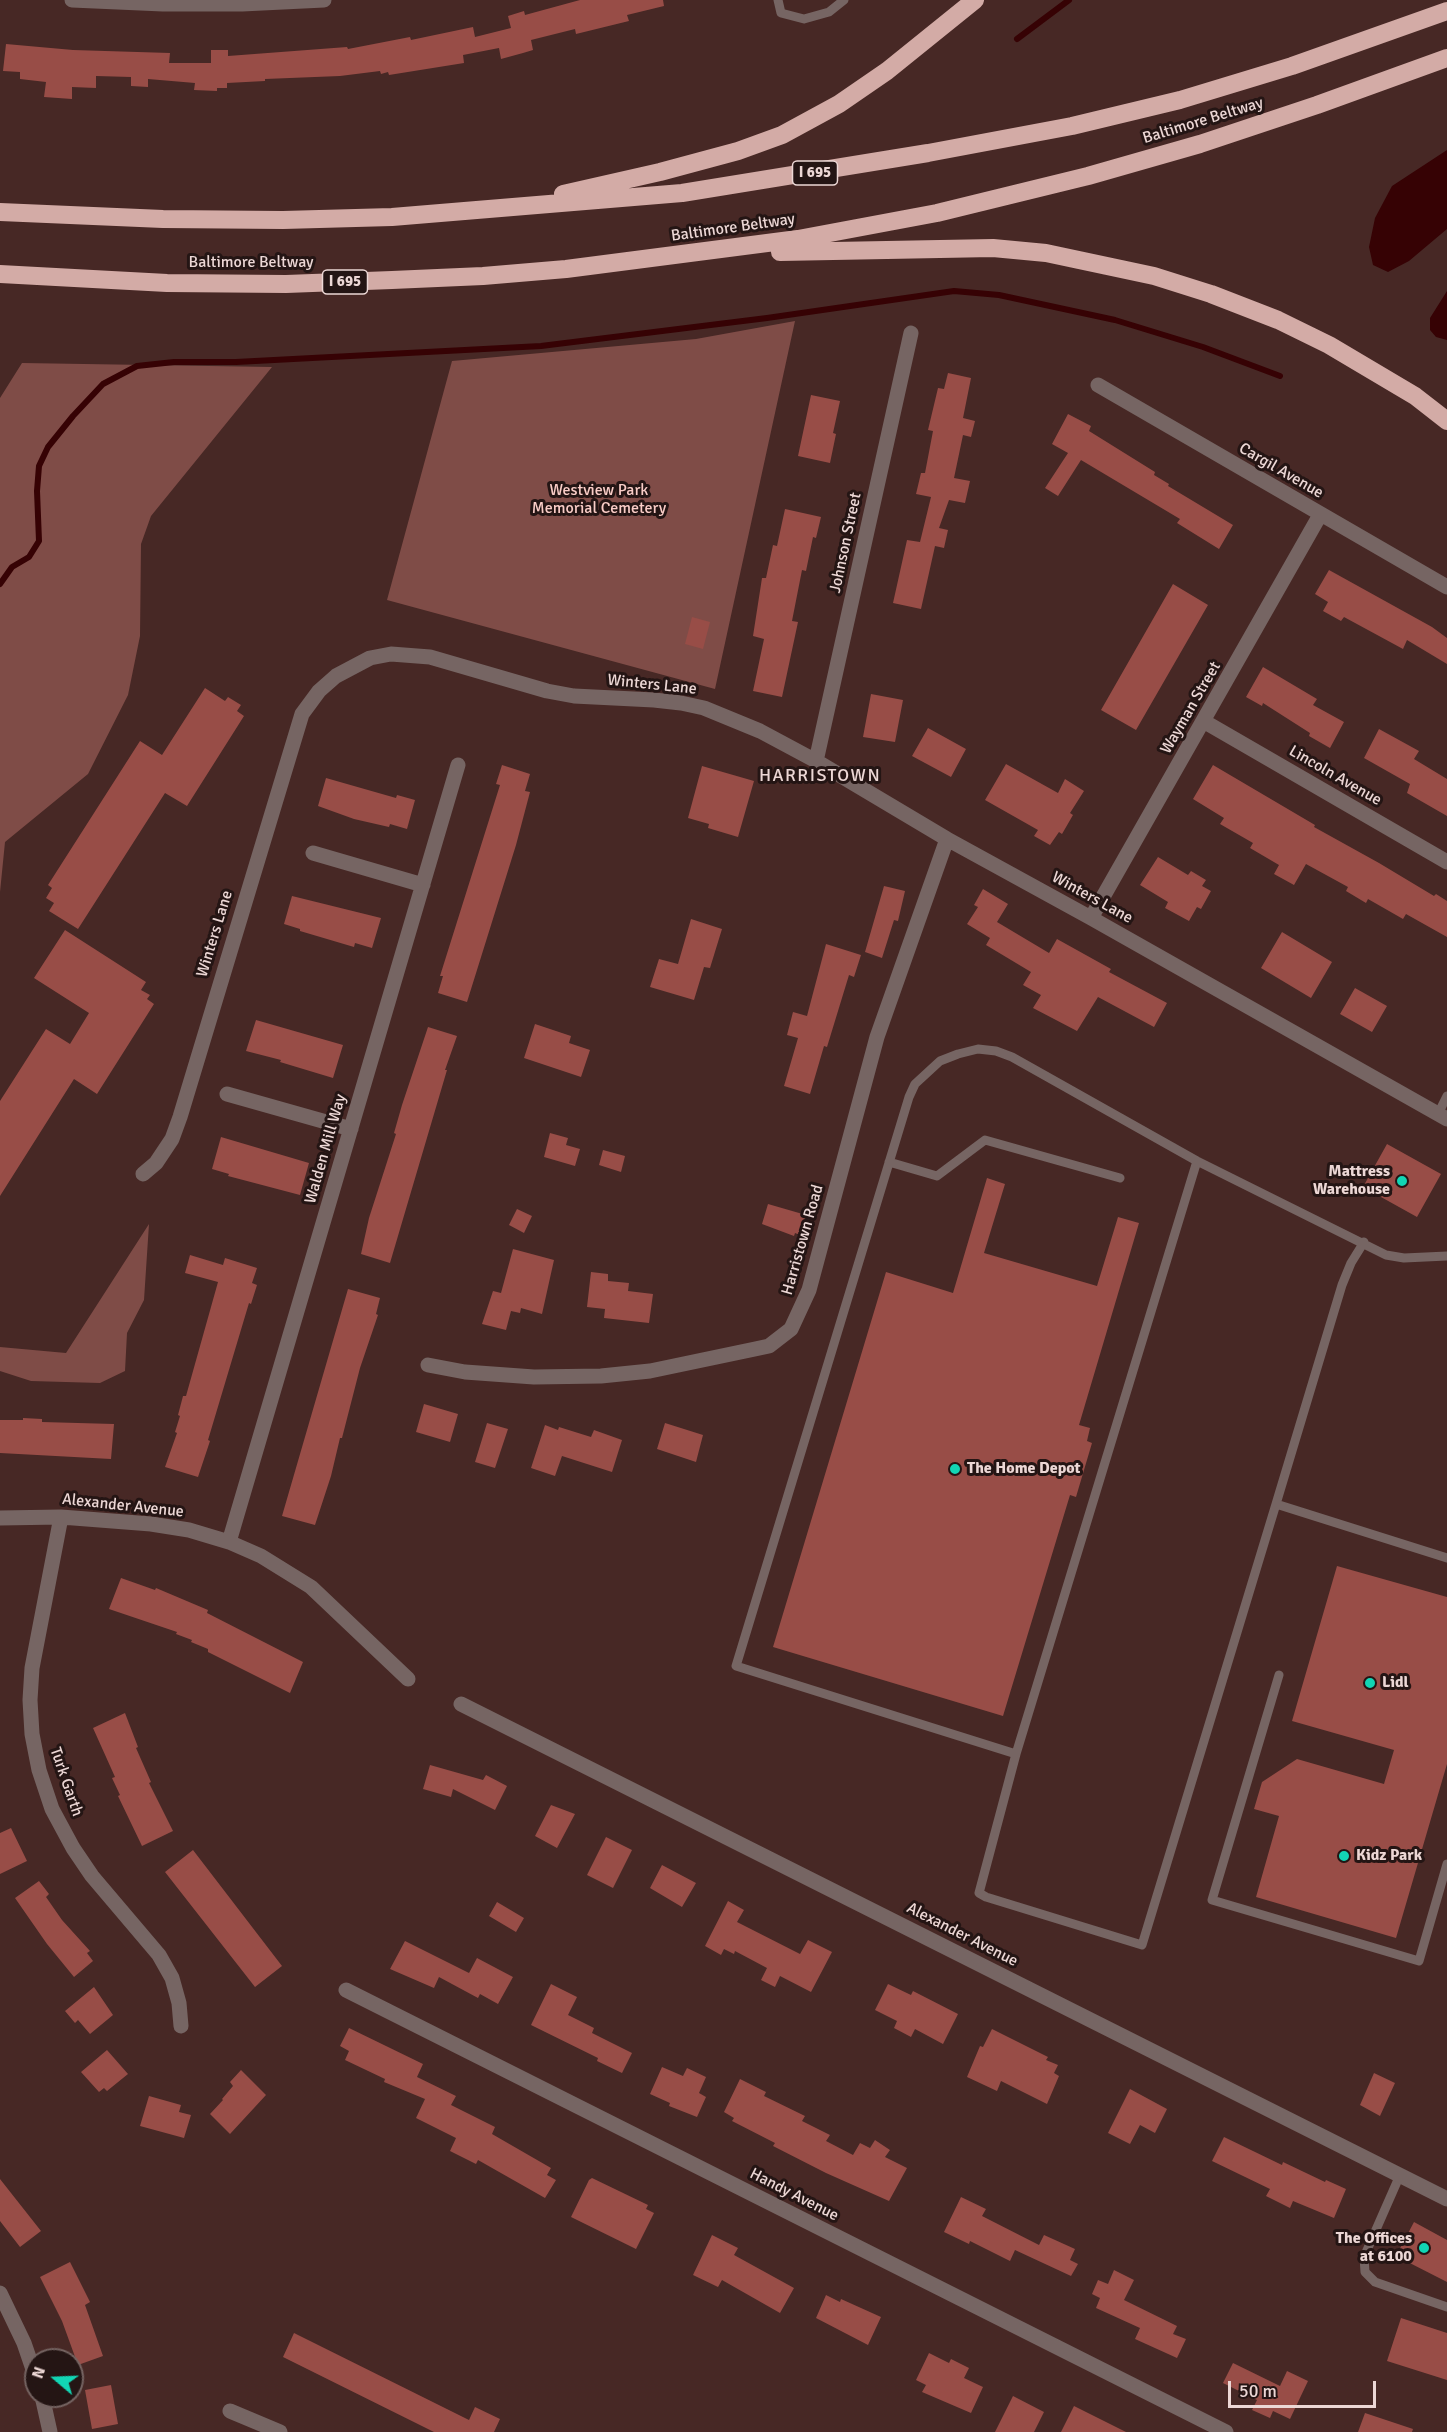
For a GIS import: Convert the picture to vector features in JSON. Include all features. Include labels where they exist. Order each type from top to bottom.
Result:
[{"type":"highway","points":[[499,209],[660,172],[738,151],[782,135],[839,104],[887,71],[975,0]]},
{"type":"highway","name":"Baltimore Beltway","points":[[0,212],[163,219],[283,220],[392,217],[682,192],[785,178],[1072,126],[1180,100],[1292,66],[1447,11]]},
{"type":"highway","name":"Baltimore Beltway","points":[[0,274],[167,283],[298,284],[483,276],[567,269],[798,239],[925,215],[1088,176],[1285,116],[1447,58]]},
{"type":"highway","points":[[689,254],[993,248],[1046,253],[1097,262],[1192,288],[1278,320],[1377,372],[1415,396],[1447,421]]},
{"type":"street","points":[[72,0],[163,4],[324,0]]},
{"type":"street","name":"Johnson Street","points":[[816,761],[911,333]]},
{"type":"street","name":"Cargil Avenue","points":[[1098,385],[1447,587]]},
{"type":"street","name":"Wayman Street","points":[[1091,918],[1205,722],[1320,515]]},
{"type":"street","name":"Winters Lane","points":[[142,1174],[156,1163],[172,1139],[180,1117],[302,714],[319,691],[352,666],[381,656],[411,654],[574,696],[681,703],[704,708],[741,723],[816,761],[947,839],[1442,1117]]},
{"type":"street","name":"Lincoln Avenue","points":[[1205,722],[1447,862]]},
{"type":"street","name":"Walden Mill Way","points":[[229,1542],[458,765]]},
{"type":"street","name":"Harristown Road","points":[[428,1365],[465,1372],[534,1377],[601,1377],[650,1371],[770,1346],[791,1329],[809,1290],[877,1037],[947,839]]},
{"type":"street","points":[[313,853],[423,885]]},
{"type":"street","points":[[227,1094],[351,1129]]},
{"type":"street","name":"Alexander Avenue","points":[[0,1518],[61,1517],[151,1524],[189,1530],[229,1542],[261,1556],[311,1587],[334,1606],[408,1679]]},
{"type":"street","name":"Turk Garth","points":[[61,1517],[32,1668],[30,1700],[32,1734],[39,1770],[52,1809],[73,1848],[92,1876],[159,1955],[172,1978],[179,2002],[181,2026]]},
{"type":"street","name":"Alexander Avenue","points":[[462,1704],[1447,2199]]},
{"type":"street","name":"Handy Avenue","points":[[346,1990],[1226,2432]]},
{"type":"street","points":[[0,2293],[26,2348]]},
{"type":"street","points":[[45,2408],[50,2432]]},
{"type":"street","points":[[230,2410],[280,2432]]},
{"type":"lane","points":[[778,0],[781,13],[804,19],[829,12],[844,0]]},
{"type":"lane","points":[[1016,1754],[736,1666],[889,1162],[915,1084],[939,1061],[978,1049],[996,1051],[1012,1057],[1197,1161],[1364,1242],[1386,1255],[1404,1258],[1447,1256]]},
{"type":"lane","points":[[1442,1117],[1447,1096]]},
{"type":"lane","points":[[889,1162],[937,1176],[985,1140],[1120,1178]]},
{"type":"lane","points":[[1197,1161],[1016,1754],[979,1893],[986,1897],[1142,1945],[1342,1286],[1351,1263],[1364,1242]]},
{"type":"lane","points":[[1276,1504],[1447,1558]]},
{"type":"lane","points":[[1279,1675],[1212,1900],[1419,1961],[1447,1864]]},
{"type":"lane","points":[[1400,2175],[1364,2257],[1365,2272],[1375,2282],[1447,2307]]},
{"type":"green space","name":"Westview Park Memorial Cemetery","points":[[795,321],[715,689],[387,600],[452,361],[696,339]]},
{"type":"green space","points":[[22,363],[272,367],[151,516],[141,544],[140,636],[128,695],[88,774],[5,842],[0,892],[0,398]]},
{"type":"green space","points":[[149,1224],[144,1300],[127,1333],[125,1371],[100,1383],[31,1381],[0,1371],[0,1347],[66,1353]]},
{"type":"shaded area","points":[[1447,150],[1447,229],[1409,261],[1388,272],[1373,265],[1369,247],[1375,218],[1392,186]]},
{"type":"shaded area","points":[[1447,291],[1447,340],[1436,337],[1430,330],[1430,318]]},
{"type":"building","points":[[580,0],[663,0],[664,6],[627,15],[629,21],[576,34],[575,29],[531,40],[533,50],[501,59],[499,48],[463,55],[464,63],[389,75],[388,72],[381,74],[380,71],[340,76],[265,79],[265,81],[227,83],[227,88],[217,88],[217,91],[194,90],[195,83],[148,79],[148,87],[131,86],[131,77],[96,76],[96,88],[72,87],[72,99],[44,97],[46,82],[20,79],[20,72],[3,71],[6,44],[73,50],[170,53],[169,63],[211,63],[211,50],[228,50],[228,56],[347,47],[348,49],[410,37],[411,40],[473,27],[475,37],[511,28],[508,16],[524,11],[525,15]]},
{"type":"building","points":[[948,373],[971,378],[963,418],[975,421],[971,437],[963,435],[954,478],[970,481],[965,503],[949,500],[939,528],[948,530],[944,548],[935,546],[921,609],[893,603],[907,540],[920,542],[931,497],[916,494],[921,473],[925,473],[933,431],[928,430],[938,388],[944,389]]},
{"type":"building","points":[[811,395],[840,401],[833,433],[836,434],[830,463],[798,456]]},
{"type":"building","points":[[1068,414],[1091,426],[1089,431],[1155,472],[1154,475],[1169,484],[1168,486],[1233,525],[1219,549],[1177,523],[1180,519],[1081,460],[1058,496],[1045,488],[1068,453],[1052,444]]},
{"type":"building","points":[[785,509],[821,517],[816,538],[813,537],[806,571],[802,570],[792,621],[798,622],[782,697],[753,691],[764,639],[753,636],[762,578],[766,578],[773,545],[777,546]]},
{"type":"building","points":[[1329,570],[1432,627],[1447,638],[1447,664],[1407,640],[1403,649],[1344,617],[1341,621],[1323,611],[1328,602],[1315,594]]},
{"type":"building","points":[[1173,584],[1208,605],[1136,730],[1101,710]]},
{"type":"building","points":[[692,617],[710,622],[703,649],[685,644]]},
{"type":"building","points":[[1263,667],[1317,699],[1313,705],[1344,722],[1330,748],[1263,703],[1262,706],[1246,697]]},
{"type":"building","points":[[205,688],[225,701],[228,697],[241,705],[237,711],[244,716],[187,806],[165,793],[78,929],[49,911],[54,903],[46,898],[52,888],[48,885],[140,741],[162,755]]},
{"type":"building","points":[[871,694],[903,700],[895,742],[863,737]]},
{"type":"building","points":[[928,728],[966,749],[951,777],[912,756]]},
{"type":"building","points":[[1379,729],[1419,751],[1414,759],[1447,779],[1447,816],[1407,793],[1410,784],[1364,758]]},
{"type":"building","points":[[1006,764],[1058,793],[1065,779],[1084,791],[1070,813],[1073,815],[1062,834],[1059,832],[1050,845],[1034,836],[1038,830],[985,800]]},
{"type":"building","points":[[502,765],[530,774],[525,791],[530,792],[516,845],[467,1002],[438,993],[443,976],[440,976],[500,785],[496,784]]},
{"type":"building","points":[[1213,765],[1315,825],[1314,827],[1434,896],[1436,894],[1447,901],[1447,937],[1406,914],[1403,919],[1368,899],[1366,903],[1346,891],[1348,887],[1306,864],[1294,885],[1274,874],[1279,865],[1250,848],[1253,843],[1220,824],[1224,818],[1193,799]]},
{"type":"building","points":[[702,766],[754,781],[738,837],[708,828],[709,824],[688,818]]},
{"type":"building","points":[[326,778],[396,798],[397,795],[415,800],[407,829],[354,819],[318,806]]},
{"type":"building","points":[[1158,857],[1188,875],[1191,871],[1206,880],[1202,886],[1211,891],[1201,909],[1197,907],[1189,921],[1165,908],[1168,902],[1140,885]]},
{"type":"building","points":[[884,886],[905,891],[898,921],[894,920],[882,958],[865,952]]},
{"type":"building","points":[[983,889],[1008,904],[997,922],[1049,953],[1057,939],[1111,969],[1109,972],[1167,1003],[1154,1027],[1098,997],[1077,1031],[1033,1008],[1041,995],[1023,985],[1031,972],[986,945],[990,938],[967,924],[978,907],[974,905]]},
{"type":"building","points":[[292,896],[381,918],[372,948],[355,943],[354,947],[284,924]]},
{"type":"building","points":[[691,919],[722,929],[710,968],[704,967],[694,1000],[650,987],[659,959],[678,964]]},
{"type":"building","points":[[65,930],[146,982],[141,990],[150,995],[147,999],[154,1004],[97,1094],[74,1079],[0,1196],[0,1101],[46,1029],[70,1044],[89,1013],[34,978]]},
{"type":"building","points":[[1282,932],[1332,962],[1311,998],[1261,968]]},
{"type":"building","points":[[826,944],[861,955],[854,977],[849,975],[810,1094],[784,1086],[798,1038],[787,1035],[793,1012],[807,1016]]},
{"type":"building","points":[[1355,988],[1387,1006],[1372,1032],[1340,1014]]},
{"type":"building","points":[[256,1020],[343,1045],[333,1078],[246,1051]]},
{"type":"building","points":[[535,1024],[571,1036],[569,1043],[590,1050],[581,1077],[524,1058]]},
{"type":"building","points":[[428,1027],[457,1036],[445,1070],[447,1070],[390,1263],[361,1254],[369,1218],[396,1134],[394,1133],[402,1105]]},
{"type":"building","points":[[550,1133],[568,1138],[566,1145],[580,1149],[575,1166],[544,1157]]},
{"type":"building","points":[[221,1137],[309,1163],[300,1195],[228,1176],[229,1174],[212,1169]]},
{"type":"building","name":"Mattress Warehouse","points":[[1387,1144],[1441,1174],[1417,1217],[1363,1187]]},
{"type":"building","points":[[603,1150],[625,1156],[621,1172],[599,1165]]},
{"type":"building","name":"The Home Depot","points":[[987,1178],[1005,1184],[984,1253],[1097,1286],[1118,1217],[1139,1223],[1079,1425],[1090,1428],[1087,1441],[1092,1443],[1076,1497],[1070,1495],[1003,1716],[773,1647],[886,1272],[953,1293]]},
{"type":"building","points":[[768,1204],[806,1215],[800,1235],[795,1233],[794,1236],[762,1224]]},
{"type":"building","points":[[517,1209],[532,1216],[524,1233],[509,1225]]},
{"type":"building","points":[[513,1249],[554,1260],[542,1314],[521,1308],[520,1313],[511,1311],[506,1330],[482,1324],[493,1291],[501,1293]]},
{"type":"building","points":[[190,1255],[223,1265],[225,1258],[257,1268],[252,1283],[257,1285],[251,1304],[249,1303],[198,1477],[165,1467],[177,1433],[175,1432],[183,1396],[186,1396],[218,1282],[185,1273]]},
{"type":"building","points":[[591,1272],[608,1274],[608,1281],[629,1283],[628,1291],[653,1294],[649,1323],[604,1318],[605,1309],[587,1307]]},
{"type":"building","points":[[348,1289],[380,1298],[376,1314],[378,1315],[360,1368],[342,1438],[340,1438],[331,1476],[315,1525],[282,1516]]},
{"type":"building","points":[[424,1404],[458,1414],[450,1442],[416,1432]]},
{"type":"building","points":[[23,1418],[42,1419],[42,1422],[114,1424],[111,1459],[0,1453],[0,1420],[23,1420]]},
{"type":"building","points":[[487,1423],[508,1429],[495,1468],[475,1462]]},
{"type":"building","points":[[665,1423],[703,1435],[696,1462],[657,1449]]},
{"type":"building","points":[[545,1425],[591,1437],[594,1430],[622,1440],[612,1472],[562,1456],[555,1476],[531,1468]]},
{"type":"building","points":[[1337,1566],[1447,1597],[1447,1764],[1396,1938],[1256,1897],[1279,1816],[1254,1809],[1262,1782],[1297,1759],[1384,1784],[1394,1750],[1292,1721]]},
{"type":"building","points":[[121,1578],[155,1590],[156,1588],[208,1610],[207,1613],[303,1662],[290,1693],[208,1652],[208,1649],[176,1634],[177,1632],[109,1609]]},
{"type":"building","points":[[125,1713],[138,1747],[136,1748],[151,1782],[149,1783],[173,1831],[142,1846],[118,1796],[120,1795],[112,1778],[115,1777],[93,1728]]},
{"type":"building","points":[[430,1765],[483,1780],[486,1775],[507,1786],[495,1810],[453,1789],[451,1797],[423,1789]]},
{"type":"building","points":[[551,1805],[575,1814],[557,1848],[535,1836]]},
{"type":"building","points":[[11,1828],[27,1861],[0,1874],[0,1833]]},
{"type":"building","points":[[606,1837],[632,1850],[613,1888],[587,1875]]},
{"type":"building","points":[[193,1850],[282,1966],[255,1987],[165,1872]]},
{"type":"building","points":[[662,1865],[696,1883],[682,1907],[650,1888]]},
{"type":"building","points":[[39,1881],[49,1894],[46,1897],[62,1920],[90,1951],[87,1953],[93,1961],[74,1977],[47,1944],[15,1898]]},
{"type":"building","points":[[728,1901],[744,1910],[737,1922],[800,1954],[808,1940],[832,1952],[811,1992],[780,1976],[775,1987],[761,1980],[767,1968],[735,1951],[734,1954],[724,1949],[721,1955],[705,1946]]},
{"type":"building","points":[[497,1902],[524,1918],[516,1932],[489,1916]]},
{"type":"building","points":[[405,1941],[469,1973],[477,1958],[513,1977],[498,2004],[480,1994],[478,1998],[439,1977],[434,1988],[390,1969]]},
{"type":"building","points":[[551,1984],[577,1997],[568,2015],[594,2028],[592,2033],[632,2053],[622,2073],[597,2061],[598,2058],[531,2025]]},
{"type":"building","points":[[888,1984],[911,1995],[913,1991],[958,2014],[943,2044],[915,2029],[911,2037],[894,2028],[897,2021],[875,2010]]},
{"type":"building","points":[[94,1987],[113,2015],[90,2034],[78,2020],[75,2023],[65,2011]]},
{"type":"building","points":[[349,2028],[423,2064],[417,2077],[456,2096],[451,2105],[495,2127],[492,2134],[551,2168],[547,2175],[556,2180],[545,2198],[478,2160],[476,2164],[450,2151],[456,2138],[416,2118],[425,2099],[384,2082],[385,2079],[345,2060],[349,2051],[340,2046]]},
{"type":"building","points":[[992,2029],[1048,2057],[1046,2060],[1058,2065],[1054,2073],[1059,2076],[1047,2104],[1001,2081],[997,2091],[967,2077],[980,2046],[983,2047]]},
{"type":"building","points":[[107,2050],[128,2074],[107,2091],[104,2088],[99,2092],[81,2072]]},
{"type":"building","points":[[662,2067],[683,2076],[687,2068],[706,2077],[699,2093],[706,2097],[697,2117],[669,2106],[670,2103],[650,2094]]},
{"type":"building","points":[[241,2070],[266,2095],[230,2134],[210,2114],[233,2086],[230,2082]]},
{"type":"building","points":[[1374,2073],[1395,2083],[1380,2116],[1360,2105]]},
{"type":"building","points":[[740,2079],[766,2092],[764,2096],[805,2116],[802,2121],[830,2135],[826,2141],[853,2155],[860,2143],[870,2148],[875,2140],[890,2150],[885,2157],[907,2168],[889,2201],[773,2146],[775,2143],[732,2121],[734,2118],[724,2112]]},
{"type":"building","points":[[1130,2089],[1167,2109],[1155,2133],[1140,2125],[1130,2144],[1108,2133]]},
{"type":"building","points":[[149,2096],[181,2105],[179,2112],[191,2115],[184,2138],[140,2126]]},
{"type":"building","points":[[1224,2137],[1282,2165],[1283,2162],[1325,2182],[1326,2180],[1346,2189],[1334,2218],[1293,2201],[1290,2208],[1266,2196],[1270,2189],[1212,2161]]},
{"type":"building","points":[[592,2178],[648,2205],[646,2209],[654,2213],[636,2249],[571,2217]]},
{"type":"building","points":[[0,2179],[41,2231],[20,2247],[0,2221]]},
{"type":"building","points":[[961,2197],[986,2209],[982,2216],[1039,2245],[1044,2235],[1075,2249],[1070,2260],[1078,2264],[1071,2276],[1015,2250],[1010,2261],[970,2241],[969,2244],[944,2232]]},
{"type":"building","name":"The Offices at 6100","points":[[1414,2222],[1447,2240],[1447,2282],[1396,2256]]},
{"type":"building","points":[[712,2235],[738,2248],[734,2255],[794,2288],[780,2313],[722,2280],[718,2287],[693,2275]]},
{"type":"building","points":[[70,2262],[90,2302],[85,2305],[103,2356],[84,2363],[84,2348],[72,2348],[62,2321],[40,2277]]},
{"type":"building","points":[[1114,2270],[1134,2280],[1124,2300],[1177,2326],[1173,2334],[1186,2339],[1177,2358],[1135,2339],[1140,2328],[1096,2308],[1100,2298],[1092,2294],[1098,2280],[1108,2284]]},
{"type":"building","points":[[826,2295],[840,2302],[841,2299],[881,2317],[868,2345],[816,2318]]},
{"type":"building","points":[[1401,2318],[1447,2333],[1447,2380],[1387,2361]]},
{"type":"building","points":[[294,2333],[469,2420],[475,2407],[500,2419],[494,2432],[434,2432],[283,2357]]},
{"type":"building","points":[[929,2353],[949,2363],[951,2359],[969,2368],[964,2378],[983,2387],[971,2413],[922,2392],[926,2385],[916,2380]]},
{"type":"building","points":[[1233,2363],[1280,2386],[1287,2371],[1308,2381],[1290,2419],[1273,2411],[1270,2418],[1252,2410],[1257,2400],[1223,2383]]},
{"type":"building","points":[[111,2385],[118,2424],[92,2429],[85,2390]]},
{"type":"building","points":[[1013,2396],[1044,2412],[1034,2432],[995,2432]]},
{"type":"building","points":[[1074,2406],[1126,2432],[1061,2432]]},
{"type":"building","points":[[1365,2413],[1413,2429],[1412,2432],[1358,2432]]},
{"type":"waterway","points":[[1017,39],[1069,0]]},
{"type":"waterway","points":[[0,584],[12,567],[29,557],[39,541],[37,491],[39,466],[48,447],[103,384],[137,366],[174,362],[236,362],[541,346],[767,318],[954,291],[999,295],[1115,320],[1203,347],[1280,376]]},
{"type":"place","name":"Mattress Warehouse","points":[[1402,1181]]},
{"type":"place","name":"The Home Depot","points":[[955,1469]]},
{"type":"place","name":"Lidl","points":[[1370,1683]]},
{"type":"place","name":"Kidz Park","points":[[1344,1856]]},
{"type":"place","name":"The Offices at 6100","points":[[1424,2248]]},
{"type":"district","name":"HARRISTOWN","points":[[820,776]]}]
